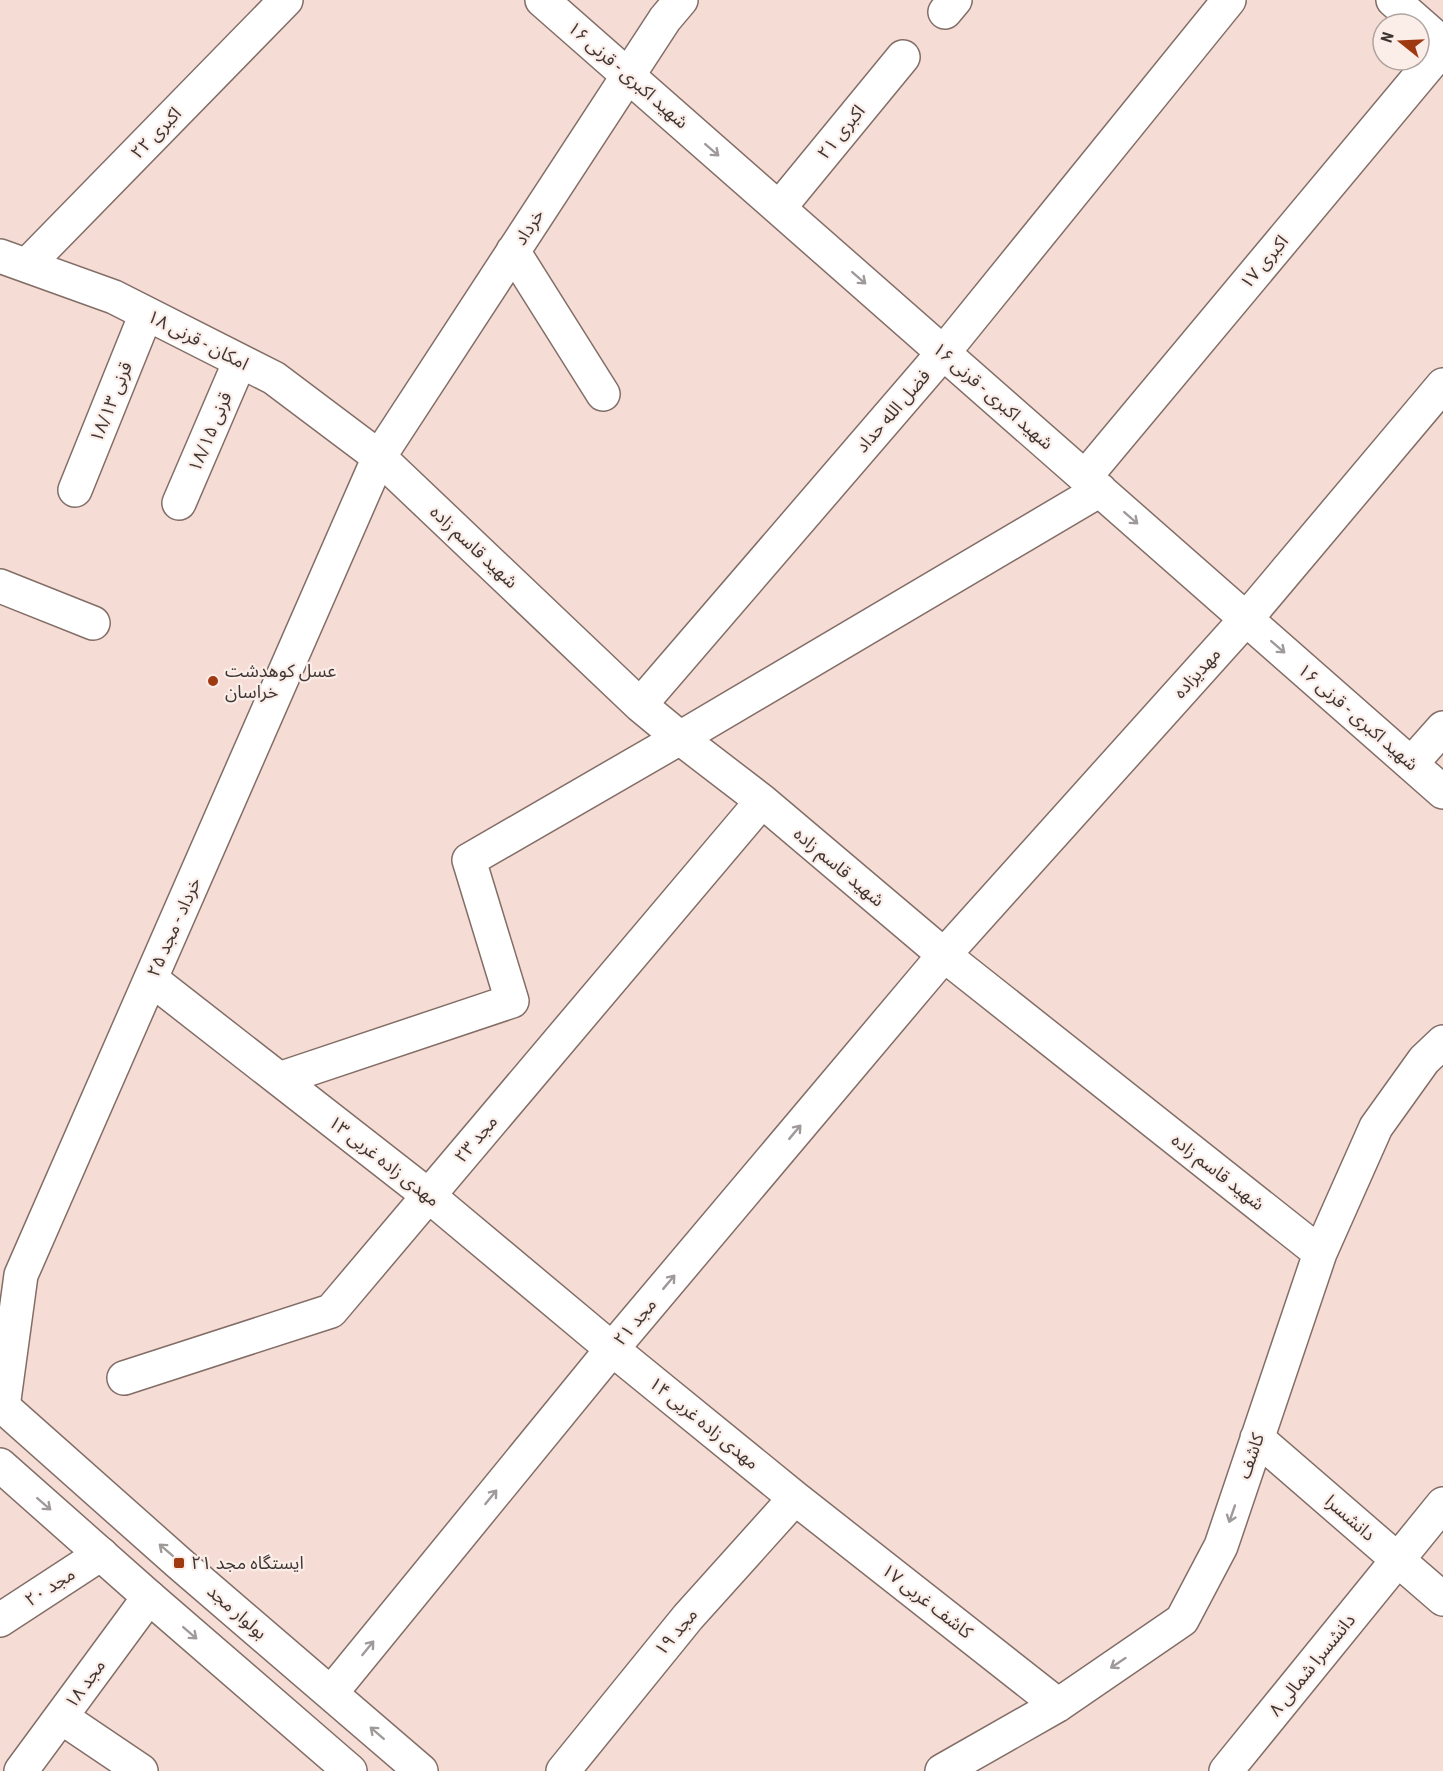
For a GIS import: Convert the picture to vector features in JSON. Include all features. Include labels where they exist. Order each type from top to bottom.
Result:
[{"type":"street","name":"اکبری ۲۲","points":[[9,266],[286,0]]},
{"type":"street","name":"شهید اکبری - قرنی ۱۶","points":[[542,0],[1443,792]]},
{"type":"street","name":"فضل الله حداد","points":[[640,705],[943,352],[1229,0]]},
{"type":"street","points":[[1393,0],[1443,46]]},
{"type":"street","name":"خرداد","points":[[379,457],[628,75],[666,6]]},
{"type":"street","name":"اکبری ۱۷","points":[[279,1079],[512,1001],[469,860],[680,738],[1092,484],[1443,46]]},
{"type":"street","name":"اکبری ۲۱","points":[[779,208],[903,57]]},
{"type":"street","points":[[513,251],[603,394]]},
{"type":"street","name":"امکان - قرنی ۱۸","points":[[9,266],[114,297],[274,378],[379,457]]},
{"type":"street","name":"قرنی ۱۸/۱۳","points":[[75,490],[146,314]]},
{"type":"street","name":"قرنی ۱۸/۱۵","points":[[179,503],[240,361]]},
{"type":"street","name":"مهدیزاده","points":[[944,955],[1246,619],[1443,385]]},
{"type":"street","name":"شهید قاسم زاده","points":[[379,457],[640,705],[762,801],[944,955],[1320,1253]]},
{"type":"street","name":"خرداد - مجد ۲۵","points":[[1,1406],[21,1275],[379,457]]},
{"type":"street","points":[[0,586],[93,623]]},
{"type":"street","points":[[1412,764],[1443,728]]},
{"type":"street","name":"مجد ۲۳","points":[[124,1378],[331,1311],[762,801]]},
{"type":"street","name":"مجد ۲۱","points":[[331,1693],[612,1349],[944,955]]},
{"type":"street","name":"مهدی زاده غربی ۱۳","points":[[151,979],[429,1196],[612,1349]]},
{"type":"street","name":"کاشف","points":[[942,1771],[1058,1704],[1182,1620],[1221,1546],[1320,1253],[1376,1127],[1437,1060]]},
{"type":"street","name":"مهدی زاده غربی ۱۴","points":[[612,1349],[795,1498]]},
{"type":"street","name":"بولوار مجد","points":[[1,1406],[421,1771]]},
{"type":"street","name":"دانشسرا","points":[[1257,1438],[1443,1599]]},
{"type":"street","points":[[0,1465],[350,1771]]},
{"type":"street","name":"کاشف غربی ۱۷","points":[[795,1498],[1058,1704]]},
{"type":"street","name":"مجد ۱۹","points":[[563,1771],[688,1617],[795,1498]]},
{"type":"street","name":"دانشسرا شمالی ۸","points":[[1226,1771],[1443,1504]]},
{"type":"street","name":"مجد ۲۰","points":[[0,1620],[101,1554]]},
{"type":"street","name":"مجد ۱۸","points":[[21,1771],[149,1597]]},
{"type":"street","points":[[61,1717],[141,1771]]},
{"type":"place","name":"عسل كوهدشت خراسان","points":[[213,681]]},
{"type":"place","name":"ایستگاه مجد ۲۱","points":[[179,1563]]}]
